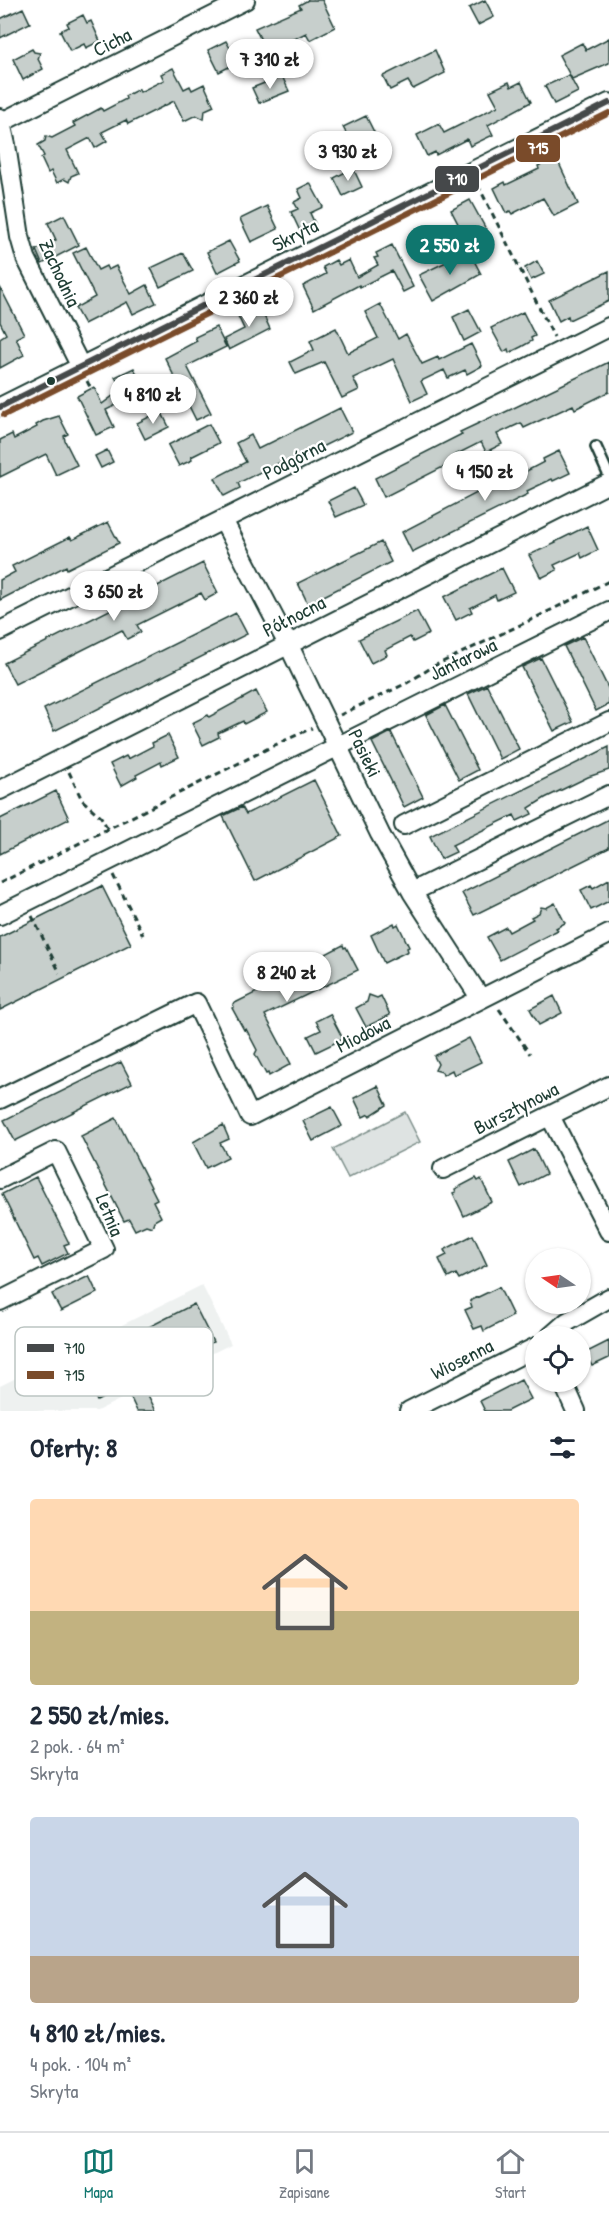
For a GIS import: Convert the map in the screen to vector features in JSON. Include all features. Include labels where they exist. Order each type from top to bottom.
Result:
[{"type":"street","name":"Cicha","points":[[1,121],[245,0]]},
{"type":"street","name":"Skryta","points":[[0,407],[609,103]]},
{"type":"street","name":"Zachodnia","points":[[1,121],[20,237],[26,258],[81,367]]},
{"type":"street","name":"Podgórna","points":[[0,631],[609,327]]},
{"type":"street","name":"Północna","points":[[0,790],[609,483]]},
{"type":"street","name":"Pasieki","points":[[223,520],[375,825],[412,892],[481,999]]},
{"type":"street","name":"Jantarowa","points":[[0,915],[609,611]]},
{"type":"street","points":[[404,825],[609,722]]},
{"type":"street","points":[[412,892],[609,795]]},
{"type":"street","name":"Miodowa","points":[[0,1100],[196,1003],[249,1116],[609,934]]},
{"type":"street","name":"Bursztynowa","points":[[443,1169],[609,1086]]},
{"type":"street","points":[[550,1116],[609,1231]]},
{"type":"street","name":"Letnia","points":[[0,1179],[56,1151],[104,1249],[0,1301]]},
{"type":"street","points":[[562,1326],[609,1298]]},
{"type":"street","name":"Wiosenna","points":[[409,1411],[525,1353]]},
{"type":"street","points":[[567,1392],[576,1411]]},
{"type":"lane","points":[[596,447],[609,476]]},
{"type":"path","points":[[476,182],[557,344]]},
{"type":"path","points":[[0,883],[275,745],[407,683],[434,666],[536,618],[609,580]]},
{"type":"path","points":[[66,766],[82,800],[100,817],[108,829]]},
{"type":"path","points":[[106,861],[143,935]]},
{"type":"path","points":[[26,902],[60,973]]},
{"type":"path","points":[[481,999],[495,1004],[531,1054]]},
{"type":"shaded area","points":[[405,1112],[420,1142],[348,1178],[333,1149]]},
{"type":"shaded area","points":[[202,1285],[231,1344],[213,1353],[213,1327],[118,1327]]},
{"type":"shaded area","points":[[15,1378],[15,1396],[127,1396],[97,1411],[0,1411],[0,1386]]},
{"type":"building","points":[[308,0],[322,0],[335,27],[310,40],[306,33],[267,52],[255,28],[301,8],[299,5]]},
{"type":"building","points":[[485,0],[494,17],[478,25],[469,8]]},
{"type":"building","points":[[23,8],[30,23],[0,38],[0,19]]},
{"type":"building","points":[[83,15],[87,23],[91,21],[100,41],[86,48],[84,44],[70,51],[60,31],[69,27],[67,23]]},
{"type":"building","points":[[609,38],[609,63],[572,79],[559,55],[582,43],[586,50]]},
{"type":"building","points":[[226,41],[230,48],[237,51],[233,65],[219,72],[208,50]]},
{"type":"building","points":[[32,49],[40,53],[38,59],[43,69],[23,80],[13,59]]},
{"type":"building","points":[[435,50],[445,73],[413,89],[408,81],[390,90],[383,76]]},
{"type":"building","points":[[173,68],[184,89],[190,86],[192,90],[204,84],[214,106],[205,110],[204,119],[196,115],[184,121],[174,101],[128,124],[126,120],[102,132],[107,141],[95,148],[90,138],[67,150],[78,173],[71,176],[69,182],[64,179],[57,183],[51,171],[48,173],[41,158],[44,156],[38,145],[45,141],[46,136],[52,138],[75,126],[73,123],[101,108],[103,111],[126,99],[125,96],[139,89],[140,92],[164,80],[161,74]]},
{"type":"building","points":[[569,75],[578,92],[554,104],[545,86]]},
{"type":"building","points":[[282,76],[289,91],[259,103],[252,88]]},
{"type":"building","points":[[509,82],[511,87],[521,82],[531,102],[488,125],[493,135],[470,146],[467,139],[436,155],[435,152],[427,156],[417,135],[439,124],[444,133],[498,106],[490,91]]},
{"type":"building","points":[[366,116],[380,144],[374,147],[375,150],[359,158],[343,127]]},
{"type":"building","points":[[556,157],[578,204],[554,216],[543,198],[512,214],[510,211],[506,213],[494,188],[505,182],[506,185],[539,169],[538,166]]},
{"type":"building","points":[[353,168],[362,187],[343,196],[334,178]]},
{"type":"building","points":[[310,183],[323,207],[310,213],[315,224],[300,231],[291,212],[298,209],[294,202],[302,198],[298,189]]},
{"type":"building","points":[[470,200],[487,231],[467,241],[451,210]]},
{"type":"building","points":[[267,206],[278,229],[251,242],[240,219]]},
{"type":"building","points":[[64,215],[79,245],[42,264],[36,250],[56,240],[48,223]]},
{"type":"building","points":[[229,241],[240,261],[217,273],[207,252]]},
{"type":"building","points":[[392,245],[413,287],[403,292],[392,271],[360,287],[359,285],[314,309],[303,286],[326,274],[323,267],[336,260],[339,265],[349,260],[357,277],[378,265],[374,258],[378,257],[376,253]]},
{"type":"building","points":[[86,247],[98,270],[106,266],[108,270],[116,266],[131,294],[147,285],[156,303],[133,314],[127,302],[84,324],[75,308],[95,297],[73,253]]},
{"type":"building","points":[[469,251],[481,274],[433,301],[419,275]]},
{"type":"building","points":[[183,253],[193,271],[160,287],[151,268]]},
{"type":"building","points":[[537,261],[544,274],[531,280],[525,268]]},
{"type":"building","points":[[609,271],[609,301],[569,320],[568,316],[559,321],[549,300]]},
{"type":"building","points":[[0,287],[24,334],[16,338],[24,355],[0,368],[0,338],[6,334],[0,322]]},
{"type":"building","points":[[380,304],[398,339],[406,334],[422,364],[438,357],[439,360],[471,344],[482,366],[467,374],[465,370],[448,378],[444,370],[421,381],[427,394],[412,401],[393,359],[353,378],[359,390],[342,398],[324,362],[296,374],[290,362],[314,350],[310,341],[336,328],[348,353],[378,338],[365,312]]},
{"type":"building","points":[[260,307],[270,329],[229,350],[224,339],[244,329],[238,316]]},
{"type":"building","points":[[469,309],[481,332],[464,341],[453,317]]},
{"type":"building","points":[[523,312],[535,336],[531,338],[532,341],[521,347],[509,353],[508,349],[504,352],[491,328]]},
{"type":"building","points":[[216,327],[226,347],[187,366],[211,413],[196,420],[165,358],[197,341],[195,337]]},
{"type":"building","points":[[609,362],[609,392],[575,409],[573,405],[524,428],[521,423],[497,434],[502,444],[486,452],[481,442],[453,456],[455,461],[384,497],[375,478],[462,434],[460,432]]},
{"type":"building","points":[[134,368],[145,391],[106,410],[114,427],[96,435],[77,396],[94,387],[102,404],[122,389],[115,377]]},
{"type":"building","points":[[340,408],[352,432],[285,465],[283,461],[238,483],[240,488],[224,496],[215,478],[246,462],[236,443],[251,435],[258,449]]},
{"type":"building","points":[[161,411],[169,427],[145,439],[137,423]]},
{"type":"building","points":[[59,416],[68,434],[64,436],[65,441],[77,465],[56,475],[46,454],[0,477],[0,440],[12,434],[14,439],[37,427],[36,425],[43,421]]},
{"type":"building","points":[[209,424],[219,443],[191,457],[192,460],[179,466],[168,445]]},
{"type":"building","points":[[107,450],[113,462],[101,468],[95,456]]},
{"type":"building","points":[[559,451],[570,473],[527,491],[528,494],[412,552],[402,532],[517,472],[519,475]]},
{"type":"building","points":[[354,488],[363,505],[336,517],[328,501]]},
{"type":"building","points":[[108,522],[119,543],[67,569],[66,566],[0,600],[0,580],[15,572],[12,566],[70,537],[72,540]]},
{"type":"building","points":[[587,526],[598,550],[582,558],[580,553],[554,565],[557,570],[541,578],[529,555]]},
{"type":"building","points":[[381,542],[391,562],[308,604],[298,583]]},
{"type":"building","points":[[203,563],[218,593],[205,600],[201,593],[137,625],[141,632],[127,639],[122,630],[15,684],[4,663]]},
{"type":"building","points":[[502,568],[514,592],[497,600],[495,595],[470,608],[472,612],[456,620],[444,597]]},
{"type":"building","points":[[417,611],[429,634],[413,642],[410,637],[385,650],[387,655],[371,663],[359,639]]},
{"type":"building","points":[[236,613],[247,634],[54,731],[44,709]]},
{"type":"building","points":[[583,637],[609,690],[609,704],[596,711],[564,646]]},
{"type":"building","points":[[541,658],[573,722],[554,731],[522,667]]},
{"type":"building","points":[[487,685],[519,749],[500,759],[468,694]]},
{"type":"building","points":[[256,691],[267,712],[244,724],[243,721],[218,733],[219,737],[203,745],[192,723],[208,715],[209,717]]},
{"type":"building","points":[[445,705],[478,770],[459,780],[426,715]]},
{"type":"building","points":[[391,732],[423,797],[404,807],[372,742]]},
{"type":"building","points":[[168,735],[179,757],[162,765],[161,762],[121,786],[110,764],[126,756],[128,759]]},
{"type":"building","points":[[609,747],[609,770],[588,777],[545,798],[529,808],[532,814],[517,821],[514,815],[452,845],[456,852],[441,859],[430,836]]},
{"type":"building","points":[[314,780],[342,836],[255,881],[223,816],[242,807],[246,814]]},
{"type":"building","points":[[56,791],[69,819],[0,854],[0,819]]},
{"type":"building","points":[[609,819],[609,848],[474,915],[462,893]]},
{"type":"building","points":[[609,879],[609,901],[591,910],[581,890],[591,885],[593,888]]},
{"type":"building","points":[[102,886],[131,944],[0,1010],[0,937]]},
{"type":"building","points":[[555,903],[565,923],[556,928],[558,930],[500,960],[487,937],[506,927],[509,932],[533,919],[531,917],[539,913],[541,907],[546,908]]},
{"type":"building","points":[[394,923],[395,926],[398,924],[409,947],[408,951],[384,963],[371,935]]},
{"type":"building","points":[[343,945],[358,970],[265,1015],[291,1064],[269,1076],[255,1054],[257,1050],[246,1029],[244,1030],[232,1008],[233,1004],[277,982],[275,980],[321,959],[320,957]]},
{"type":"building","points":[[369,995],[377,998],[381,996],[390,1015],[366,1027],[356,1008],[367,1002]]},
{"type":"building","points":[[554,996],[562,1013],[539,1025],[530,1009]]},
{"type":"building","points":[[330,1014],[343,1039],[316,1052],[308,1036],[321,1030],[316,1021]]},
{"type":"building","points":[[469,1038],[481,1062],[454,1075],[452,1070],[443,1075],[442,1072],[435,1070],[438,1064],[434,1056]]},
{"type":"building","points":[[121,1062],[132,1083],[15,1141],[4,1120]]},
{"type":"building","points":[[378,1086],[387,1105],[370,1116],[369,1114],[363,1117],[354,1098]]},
{"type":"building","points":[[332,1107],[342,1126],[313,1141],[303,1121]]},
{"type":"building","points":[[116,1118],[157,1199],[153,1201],[161,1217],[154,1221],[152,1227],[146,1225],[135,1230],[129,1219],[124,1221],[81,1136]]},
{"type":"building","points":[[223,1125],[229,1139],[220,1143],[228,1157],[206,1168],[193,1142]]},
{"type":"building","points":[[534,1149],[546,1174],[521,1187],[509,1162]]},
{"type":"building","points":[[36,1177],[69,1243],[64,1245],[68,1253],[42,1266],[38,1258],[34,1260],[2,1194]]},
{"type":"building","points":[[476,1178],[478,1181],[481,1179],[492,1202],[464,1216],[453,1193],[456,1192],[455,1189]]},
{"type":"building","points":[[473,1235],[487,1265],[459,1279],[456,1274],[448,1278],[439,1259],[447,1255],[444,1250]]},
{"type":"building","points":[[89,1276],[97,1293],[61,1311],[52,1294]]},
{"type":"building","points":[[499,1287],[513,1316],[484,1331],[482,1326],[474,1329],[465,1310],[472,1307],[470,1301]]},
{"type":"building","points":[[194,1304],[206,1327],[149,1327]]},
{"type":"building","points":[[609,1341],[609,1358],[592,1366],[591,1350]]},
{"type":"building","points":[[521,1380],[525,1392],[531,1399],[507,1411],[485,1411],[480,1401]]},
{"type":"building","points":[[94,1396],[106,1396],[97,1401]]},
{"type":"building","points":[[130,1396],[148,1396],[156,1411],[137,1411]]},
{"type":"transit line","name":"710","points":[[0,407],[609,103]]},
{"type":"transit line","name":"715","points":[[4,415],[609,113]]}]
